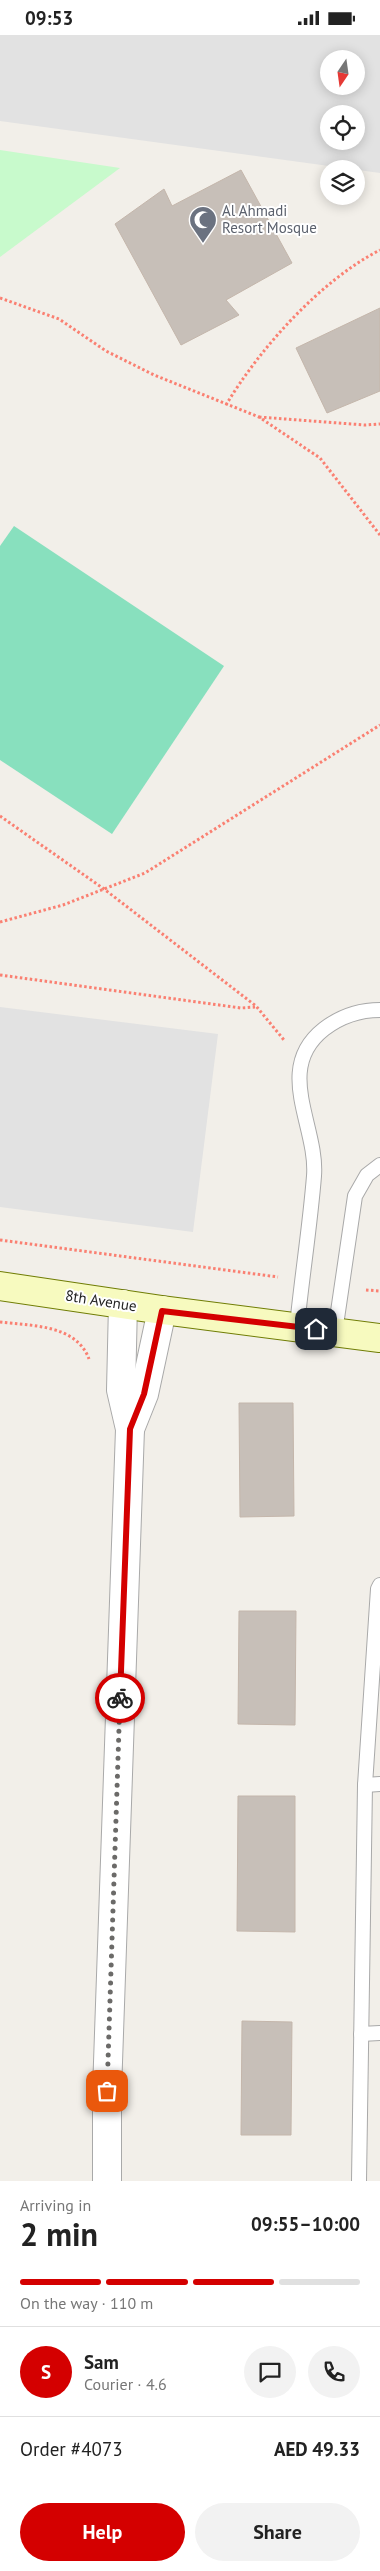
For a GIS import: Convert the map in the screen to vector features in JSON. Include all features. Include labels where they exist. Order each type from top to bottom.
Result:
[{"type":"main road","name":"8th Avenue","points":[[0,1286],[162,1311],[297,1326],[380,1338]]},
{"type":"street","points":[[107,2181],[107,2091],[130,1429],[121,1390],[123,1304]]},
{"type":"street","points":[[130,1429],[144,1394],[162,1311]]},
{"type":"lane","points":[[297,1326],[314,1161],[300,1095],[299,1078],[302,1061],[320,1032],[334,1021],[349,1014],[380,1010]]},
{"type":"lane","points":[[335,1332],[355,1196],[367,1175],[380,1165]]},
{"type":"lane","points":[[359,2181],[366,1785],[378,1589],[380,1585]]},
{"type":"lane","points":[[366,1785],[380,1784]]},
{"type":"lane","points":[[362,2033],[380,2033]]},
{"type":"path","points":[[226,405],[241,380],[310,300],[361,260],[380,251]]},
{"type":"path","points":[[0,298],[59,319],[106,351],[154,375],[259,417],[320,458],[380,535]]},
{"type":"path","points":[[259,417],[365,425],[380,423]]},
{"type":"path","points":[[0,922],[63,905],[145,873],[380,725]]},
{"type":"path","points":[[0,816],[104,889],[256,1006],[302,1061]]},
{"type":"path","points":[[0,975],[241,1008],[256,1006]]},
{"type":"path","points":[[0,1241],[302,1281]]},
{"type":"path","points":[[341,1286],[380,1291]]},
{"type":"path","points":[[0,1322],[62,1331],[77,1340],[90,1362]]},
{"type":"green space","points":[[0,150],[120,168],[0,257]]},
{"type":"green space","points":[[14,526],[224,666],[112,834],[0,760],[0,546]]},
{"type":"shaded area","points":[[0,35],[380,35],[380,173],[365,171],[365,160],[320,160],[320,165],[0,121]]},
{"type":"shaded area","points":[[0,1007],[218,1034],[193,1232],[0,1207]]},
{"type":"building","name":"Al Ahmadi Resort Mosque","points":[[241,170],[292,263],[226,300],[239,315],[181,345],[115,224],[164,189],[172,206]]},
{"type":"building","points":[[380,308],[380,391],[327,413],[296,348]]},
{"type":"building","points":[[239,1403],[293,1403],[294,1516],[240,1517]]},
{"type":"building","points":[[239,1611],[296,1611],[295,1725],[238,1724]]},
{"type":"building","points":[[238,1796],[295,1796],[295,1932],[237,1931]]},
{"type":"building","points":[[242,2021],[292,2022],[291,2135],[241,2135]]},
{"type":"way so far","points":[[107,2091],[120,1698]]},
{"type":"place","name":"Al Ahmadi Resort Mosque","points":[[203,244]]},
{"type":"route","points":[[120,1698],[130,1429],[144,1394],[162,1311],[316,1329]]}]
